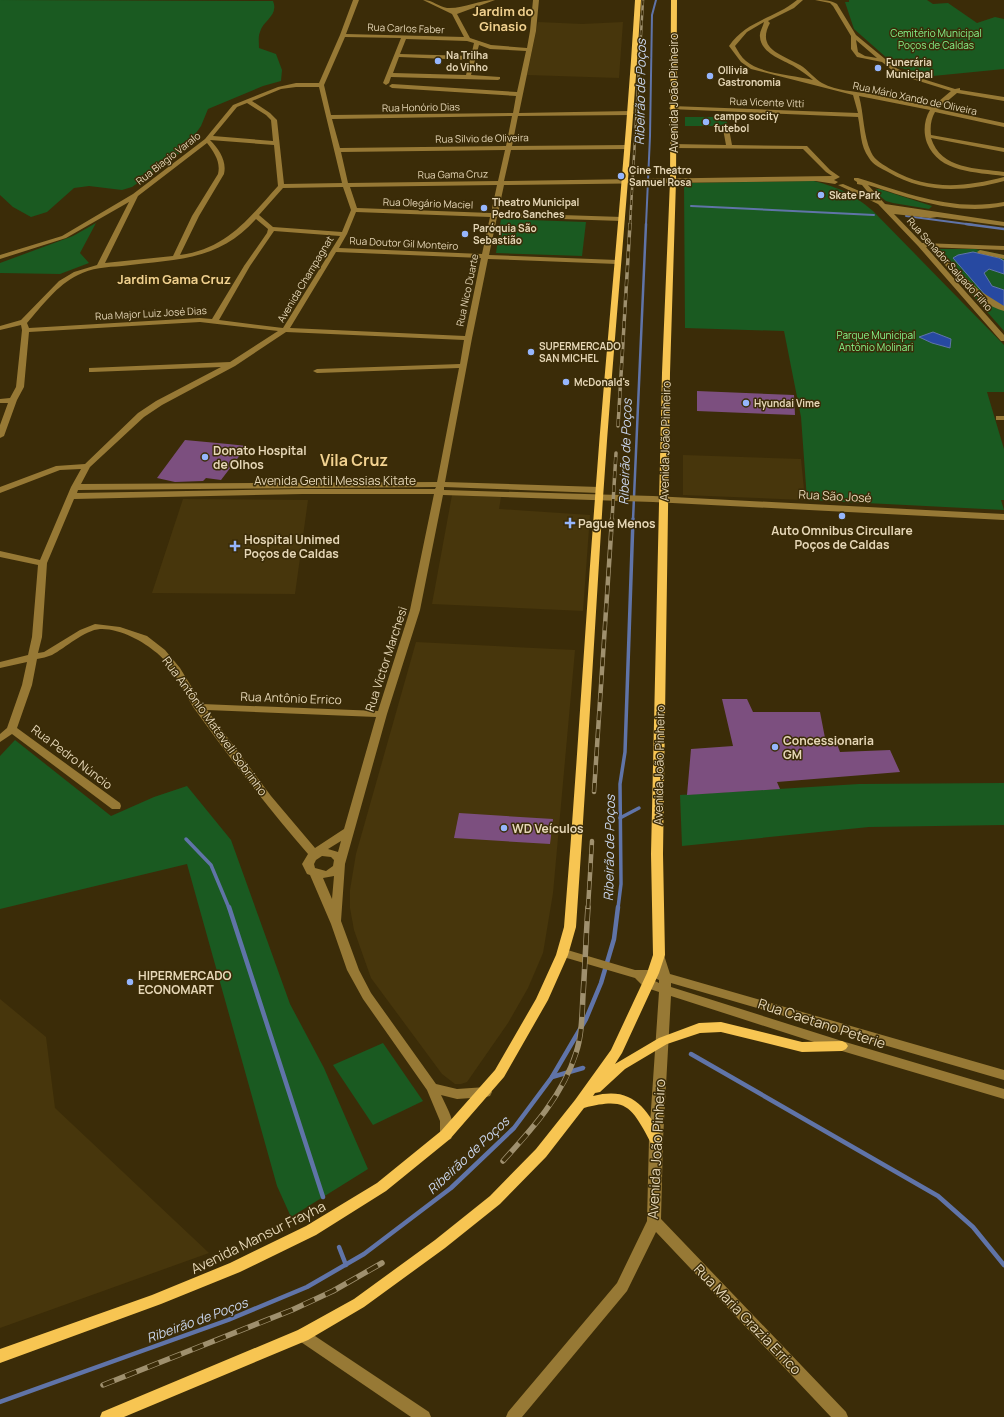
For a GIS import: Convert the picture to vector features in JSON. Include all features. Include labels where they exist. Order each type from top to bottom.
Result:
[{"type":"main road","points":[[599,493],[617,262],[631,113],[638,0]]},
{"type":"main road","name":"Avenida João Pinheiro","points":[[658,955],[658,799],[665,500],[666,365],[673,181],[672,108],[674,0]]},
{"type":"main road","name":"Avenida Mansur Frayha","points":[[0,1356],[172,1295],[291,1242],[337,1217],[386,1184],[446,1135],[486,1092],[530,1027],[564,953],[568,935],[585,728],[599,493]]},
{"type":"main road","points":[[107,1417],[303,1335],[359,1303],[440,1244],[494,1200],[542,1153],[616,1053],[657,980]]},
{"type":"main road","points":[[581,1102],[621,1066],[663,1041],[699,1028],[709,1026],[721,1027],[802,1047],[842,1046]]},
{"type":"main road","points":[[581,1102],[609,1097],[626,1101],[637,1108],[644,1117],[656,1139]]},
{"type":"street","points":[[354,210],[346,186],[321,85],[343,35],[356,0]]},
{"type":"street","points":[[426,0],[448,9],[454,14],[468,39],[490,47],[528,50]]},
{"type":"street","points":[[448,9],[471,6],[492,0]]},
{"type":"street","name":"Rua Nico Duarte","points":[[441,488],[468,338],[495,215],[518,94],[533,31],[536,0]]},
{"type":"street","points":[[800,0],[790,8],[766,20],[768,24],[762,34],[762,39],[769,50],[799,67],[823,85]]},
{"type":"street","points":[[818,0],[832,2],[854,36],[894,69],[908,76],[949,88],[1004,98]]},
{"type":"street","points":[[454,14],[471,6]]},
{"type":"street","name":"Rua Mário Xando de Oliveira","points":[[766,20],[759,22],[737,37],[732,46],[747,64],[760,70],[823,85],[856,95],[868,95],[1004,125]]},
{"type":"street","name":"Rua Carlos Faber","points":[[343,35],[468,39]]},
{"type":"street","points":[[854,36],[852,48],[854,52],[863,57],[882,60]]},
{"type":"street","points":[[386,83],[404,37]]},
{"type":"street","points":[[468,77],[477,43]]},
{"type":"street","points":[[396,56],[472,58]]},
{"type":"street","points":[[389,75],[498,78]]},
{"type":"street","name":"Rua Biagio Varalo","points":[[100,266],[135,195],[208,139],[228,113],[246,101],[280,88],[296,85],[321,85]]},
{"type":"street","points":[[392,86],[518,94]]},
{"type":"street","points":[[957,90],[933,110],[927,124],[929,144],[938,157],[948,164],[1004,174]]},
{"type":"street","points":[[856,95],[861,115],[866,149],[872,159],[891,172],[909,180],[952,189],[969,188],[1004,179]]},
{"type":"street","points":[[0,436],[13,400],[20,387],[25,326],[68,278],[76,273],[100,266],[195,255],[223,244],[235,236],[281,186],[274,120],[268,114],[246,101]]},
{"type":"street","name":"Rua Vicente Vitti","points":[[672,108],[861,115]]},
{"type":"street","name":"Rua Honório Dias","points":[[328,117],[631,113]]},
{"type":"street","points":[[726,129],[729,147]]},
{"type":"street","points":[[928,136],[1004,150]]},
{"type":"street","points":[[208,139],[276,143]]},
{"type":"street","points":[[175,258],[196,212],[220,175],[222,167],[219,157],[208,139]]},
{"type":"street","points":[[673,146],[805,147],[828,171],[883,207],[930,216],[937,215],[1004,224]]},
{"type":"street","name":"Rua Silvio de Oliveira","points":[[337,150],[628,147]]},
{"type":"street","points":[[840,179],[851,185],[857,181]]},
{"type":"street","points":[[840,179],[857,181],[940,205],[973,208],[1004,204]]},
{"type":"street","name":"Rua Gama Cruz","points":[[281,186],[840,179]]},
{"type":"street","name":"Rua Senador Salgado Filho","points":[[857,181],[864,184],[883,207],[920,245],[1004,339]]},
{"type":"street","points":[[0,257],[64,237],[135,195]]},
{"type":"street","name":"Rua Olegário Maciel","points":[[354,210],[622,219]]},
{"type":"street","name":"Avenida Champagnat","points":[[12,729],[27,685],[37,637],[43,563],[75,487],[87,466],[141,415],[159,403],[232,364],[285,330],[344,234],[354,210]]},
{"type":"street","points":[[255,215],[271,229],[344,234]]},
{"type":"street","points":[[215,320],[271,229]]},
{"type":"street","points":[[920,245],[1004,248]]},
{"type":"street","name":"Rua Doutor Gil Monteiro","points":[[333,250],[617,262]]},
{"type":"street","points":[[928,254],[970,252],[1004,256]]},
{"type":"street","points":[[936,253],[952,266],[988,302],[1004,310]]},
{"type":"street","name":"Rua Major Luiz José Dias","points":[[0,328],[215,320],[285,330],[468,338]]},
{"type":"street","points":[[994,329],[1004,327]]},
{"type":"street","points":[[92,370],[232,364]]},
{"type":"street","points":[[316,371],[463,366]]},
{"type":"street","points":[[0,401],[13,400]]},
{"type":"street","points":[[0,490],[54,470],[87,466]]},
{"type":"street","name":"Avenida Gentil Messias Kitate","points":[[75,487],[201,490]]},
{"type":"street","name":"Avenida Gentil Messias Kitate","points":[[71,496],[201,490],[441,488],[599,493],[614,497]]},
{"type":"street","name":"Rua Victor Marchesi","points":[[337,924],[336,909],[340,865],[382,714],[415,610],[441,488]]},
{"type":"street","name":"Rua São José","points":[[614,497],[1004,517]]},
{"type":"street","points":[[0,554],[43,563]]},
{"type":"street","name":"Rua Antônio Mataveli Sobrinho","points":[[0,665],[46,654],[95,626],[105,626],[144,638],[162,652],[176,670],[199,707],[267,798],[315,855]]},
{"type":"street","name":"Rua Antônio Errico","points":[[199,707],[382,714]]},
{"type":"street","points":[[0,739],[12,729]]},
{"type":"street","name":"Rua Pedro Núncio","points":[[12,729],[116,806]]},
{"type":"street","points":[[348,832],[315,855],[308,864],[309,868],[315,873],[337,924],[353,970],[367,996],[432,1088],[446,1121],[446,1135]]},
{"type":"street","points":[[304,842],[329,844]]},
{"type":"street","points":[[315,855],[326,852],[334,854],[339,858],[340,865],[336,871],[328,874],[315,873]]},
{"type":"street","name":"Rua Caetano Peterie","points":[[564,953],[1004,1075]]},
{"type":"street","name":"Avenida João Pinheiro","points":[[513,1417],[622,1288],[654,1221],[656,1139],[663,1041],[657,980],[658,955]]},
{"type":"street","name":"Rua Caetano Peterie","points":[[657,980],[842,1046],[1004,1094]]},
{"type":"street","points":[[432,1088],[457,1094],[486,1092]]},
{"type":"street","name":"Rua Maria Grazia Errico","points":[[654,1221],[842,1417]]},
{"type":"street","points":[[303,1335],[424,1417]]},
{"type":"shaded area","points":[[538,22],[582,24],[623,22],[619,78],[527,75]]},
{"type":"shaded area","points":[[683,455],[801,459],[805,500],[683,495]]},
{"type":"shaded area","points":[[452,495],[501,497],[499,509],[590,515],[583,611],[432,604]]},
{"type":"shaded area","name":"Hospital Unimed Poços de Caldas","points":[[183,499],[308,500],[295,594],[152,593]]},
{"type":"shaded area","points":[[416,642],[575,650],[553,893],[543,953],[528,988],[508,1023],[467,1082],[461,1084],[455,1084],[442,1074],[371,978],[354,930],[350,908],[350,890],[356,854]]},
{"type":"shaded area","points":[[0,999],[46,1037],[55,1108],[209,1253],[0,1328]]},
{"type":"green space","points":[[0,0],[273,1],[274,10],[259,34],[259,48],[276,54],[282,70],[281,81],[263,86],[208,109],[201,126],[184,150],[132,187],[122,190],[89,186],[74,188],[47,212],[31,217],[13,207],[0,195]]},
{"type":"green space","name":"Cemitério Municipal Poços de Caldas","points":[[849,0],[927,0],[933,4],[948,3],[977,23],[995,17],[1004,19],[1004,69],[933,76],[897,67],[854,29],[845,2],[849,2]]},
{"type":"green space","name":"campo socity futebol","points":[[685,117],[725,117],[728,126],[685,126]]},
{"type":"green space","name":"Parque Municipal Antônio Molinari","points":[[814,181],[846,192],[873,211],[1004,345],[1004,392],[987,392],[1004,449],[1004,500],[1001,500],[1004,510],[807,500],[801,417],[784,331],[685,328],[684,183]]},
{"type":"green space","points":[[876,189],[932,206],[929,209],[886,201],[876,193]]},
{"type":"green space","points":[[501,219],[586,222],[582,256],[496,253]]},
{"type":"green space","points":[[96,223],[80,253],[89,263],[60,274],[0,273],[0,263],[73,236]]},
{"type":"green space","points":[[932,249],[975,249],[1004,255],[1004,331]]},
{"type":"green space","points":[[15,740],[111,816],[154,797],[187,786],[231,840],[290,1004],[324,1068],[368,1169],[291,1217],[277,1186],[187,864],[0,909],[0,756]]},
{"type":"green space","points":[[1004,783],[1004,825],[869,827],[682,846],[680,795],[859,784]]},
{"type":"green space","points":[[383,1043],[423,1101],[373,1125],[333,1065]]},
{"type":"water","points":[[973,252],[999,258],[1004,261],[1004,274],[989,269],[984,273],[992,286],[1004,290],[1004,307],[993,304],[953,258],[958,255]]},
{"type":"water","points":[[933,332],[951,339],[950,348],[932,343],[919,337]]},
{"type":"building","name":"Hyundai Vime","points":[[697,391],[794,395],[795,415],[697,411]]},
{"type":"building","name":"Donato Hospital de Olhos","points":[[185,440],[247,446],[221,480],[206,478],[203,481],[175,482],[157,478]]},
{"type":"building","name":"Concessionaria GM","points":[[722,699],[747,699],[753,712],[820,712],[826,743],[837,744],[840,752],[890,750],[900,772],[777,782],[780,789],[687,795],[691,749],[733,746]]},
{"type":"building","name":"WD Veículos","points":[[459,813],[553,819],[550,844],[454,838]]},
{"type":"waterway","name":"Ribeirão de Poços","points":[[646,225],[650,136],[652,15],[656,0]]},
{"type":"waterway","points":[[691,206],[874,215]]},
{"type":"waterway","points":[[906,216],[974,225]]},
{"type":"waterway","name":"Ribeirão de Poços","points":[[633,520],[646,224]]},
{"type":"waterway","points":[[966,224],[1004,229]]},
{"type":"waterway","name":"Ribeirão de Poços","points":[[620,818],[620,784],[625,752],[633,519]]},
{"type":"waterway","points":[[620,818],[639,808]]},
{"type":"waterway","name":"Ribeirão de Poços","points":[[618,908],[621,884],[620,818]]},
{"type":"waterway","points":[[186,839],[211,865],[229,908]]},
{"type":"waterway","points":[[229,907],[323,1197]]},
{"type":"waterway","name":"Ribeirão de Poços","points":[[552,1077],[586,1019],[601,983],[614,939],[618,907]]},
{"type":"waterway","points":[[691,1054],[938,1196],[973,1227],[1004,1265]]},
{"type":"waterway","points":[[552,1077],[583,1068]]},
{"type":"waterway","name":"Ribeirão de Poços","points":[[346,1265],[364,1254],[451,1188],[514,1128],[552,1077]]},
{"type":"waterway","points":[[339,1247],[346,1265]]},
{"type":"waterway","name":"Ribeirão de Poços","points":[[0,1402],[228,1320],[307,1287],[346,1265]]},
{"type":"railway","points":[[630,225],[643,0]]},
{"type":"railway","points":[[618,426],[630,224]]},
{"type":"railway","points":[[612,520],[616,453]]},
{"type":"railway","points":[[594,792],[612,519]]},
{"type":"railway","points":[[588,908],[592,841]]},
{"type":"railway","points":[[503,1161],[546,1111],[563,1083],[576,1053],[581,1024],[588,907]]},
{"type":"railway","points":[[103,1385],[292,1310],[333,1291],[382,1263]]},
{"type":"place","name":"Na Trilha do Vinho","points":[[438,61]]},
{"type":"place","name":"Funerária Municipal","points":[[878,68]]},
{"type":"place","name":"Ollivia Gastronomia","points":[[710,76]]},
{"type":"place","name":"campo socity futebol","points":[[706,122]]},
{"type":"place","name":"Cine Theatro Samuel Rosa","points":[[621,176]]},
{"type":"place","name":"Skate Park","points":[[821,195]]},
{"type":"place","name":"Theatro Municipal Pedro Sanches","points":[[484,208]]},
{"type":"place","name":"Paróquia São Sebastião","points":[[465,234]]},
{"type":"place","name":"SUPERMERCADO SAN MICHEL","points":[[531,352]]},
{"type":"place","name":"McDonald's","points":[[566,382]]},
{"type":"place","name":"Hyundai Vime","points":[[746,403]]},
{"type":"place","name":"Donato Hospital de Olhos","points":[[205,457]]},
{"type":"place","name":"Auto Omnibus Circullare Poços de Caldas","points":[[842,516]]},
{"type":"place","name":"Pague Menos","points":[[570,523]]},
{"type":"place","name":"Hospital Unimed Poços de Caldas","points":[[235,546]]},
{"type":"place","name":"Concessionaria GM","points":[[775,747]]},
{"type":"place","name":"WD Veículos","points":[[504,828]]},
{"type":"place","name":"HIPERMERCADO ECONOMART","points":[[130,982]]},
{"type":"district","name":"Jardim do Ginasio","points":[[503,18]]},
{"type":"district","name":"Jardim Gama Cruz","points":[[174,279]]},
{"type":"district","name":"Vila Cruz","points":[[354,460]]}]
